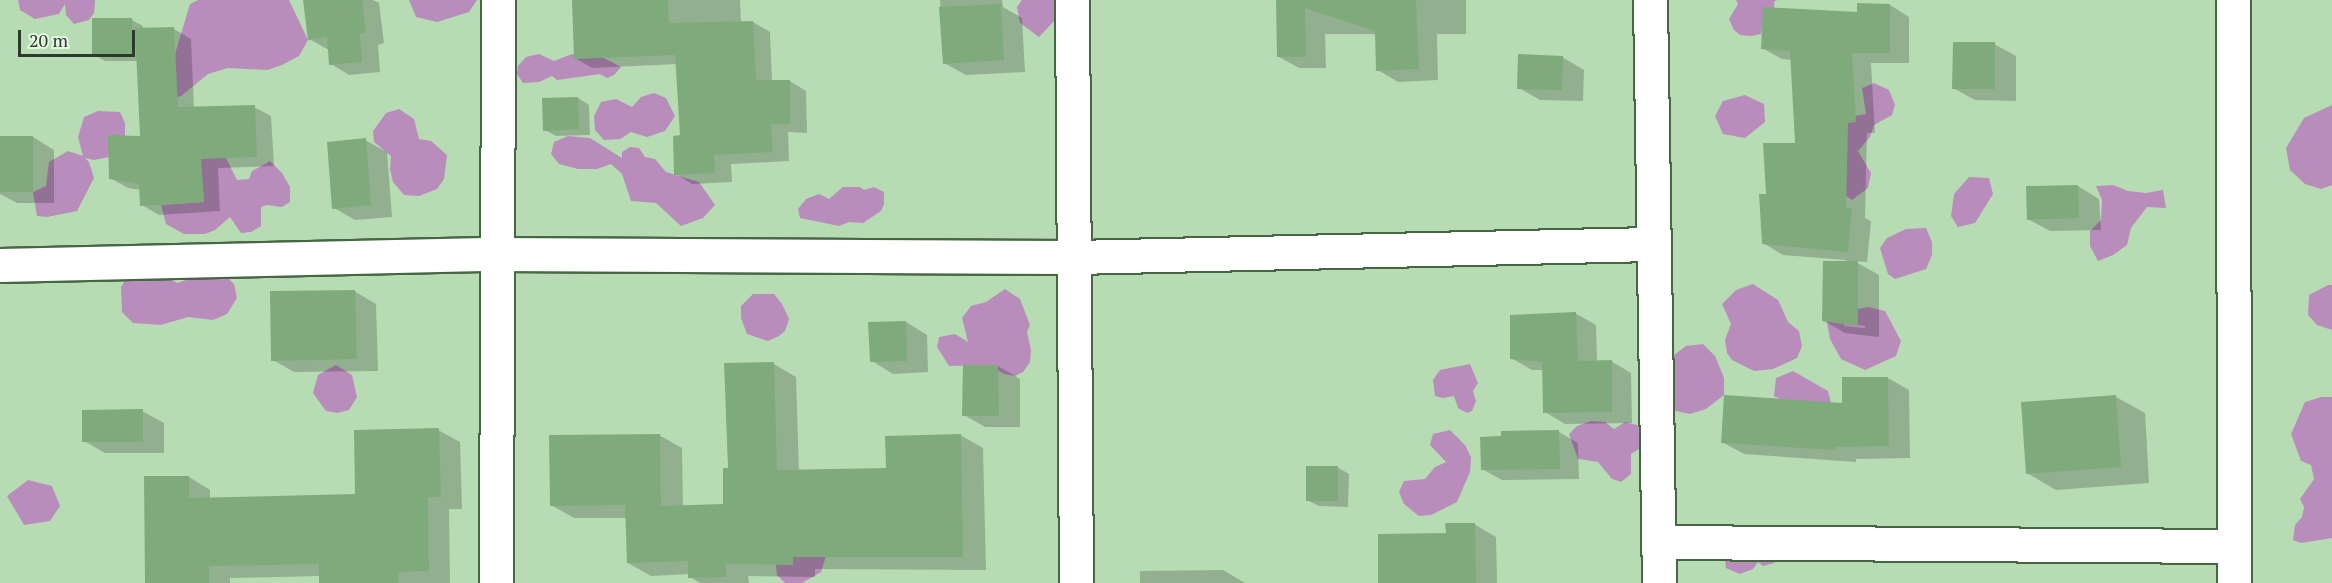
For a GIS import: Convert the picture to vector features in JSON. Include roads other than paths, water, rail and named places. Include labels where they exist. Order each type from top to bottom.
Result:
[{"type":"street","points":[[496,583],[498,0]]},
{"type":"street","points":[[1072,0],[1076,583]]},
{"type":"street","points":[[1650,0],[1659,583]]},
{"type":"street","points":[[2233,0],[2234,583]]},
{"type":"street","points":[[0,265],[497,254],[1074,257],[1652,244]]},
{"type":"street","points":[[1658,542],[2234,546]]}]
